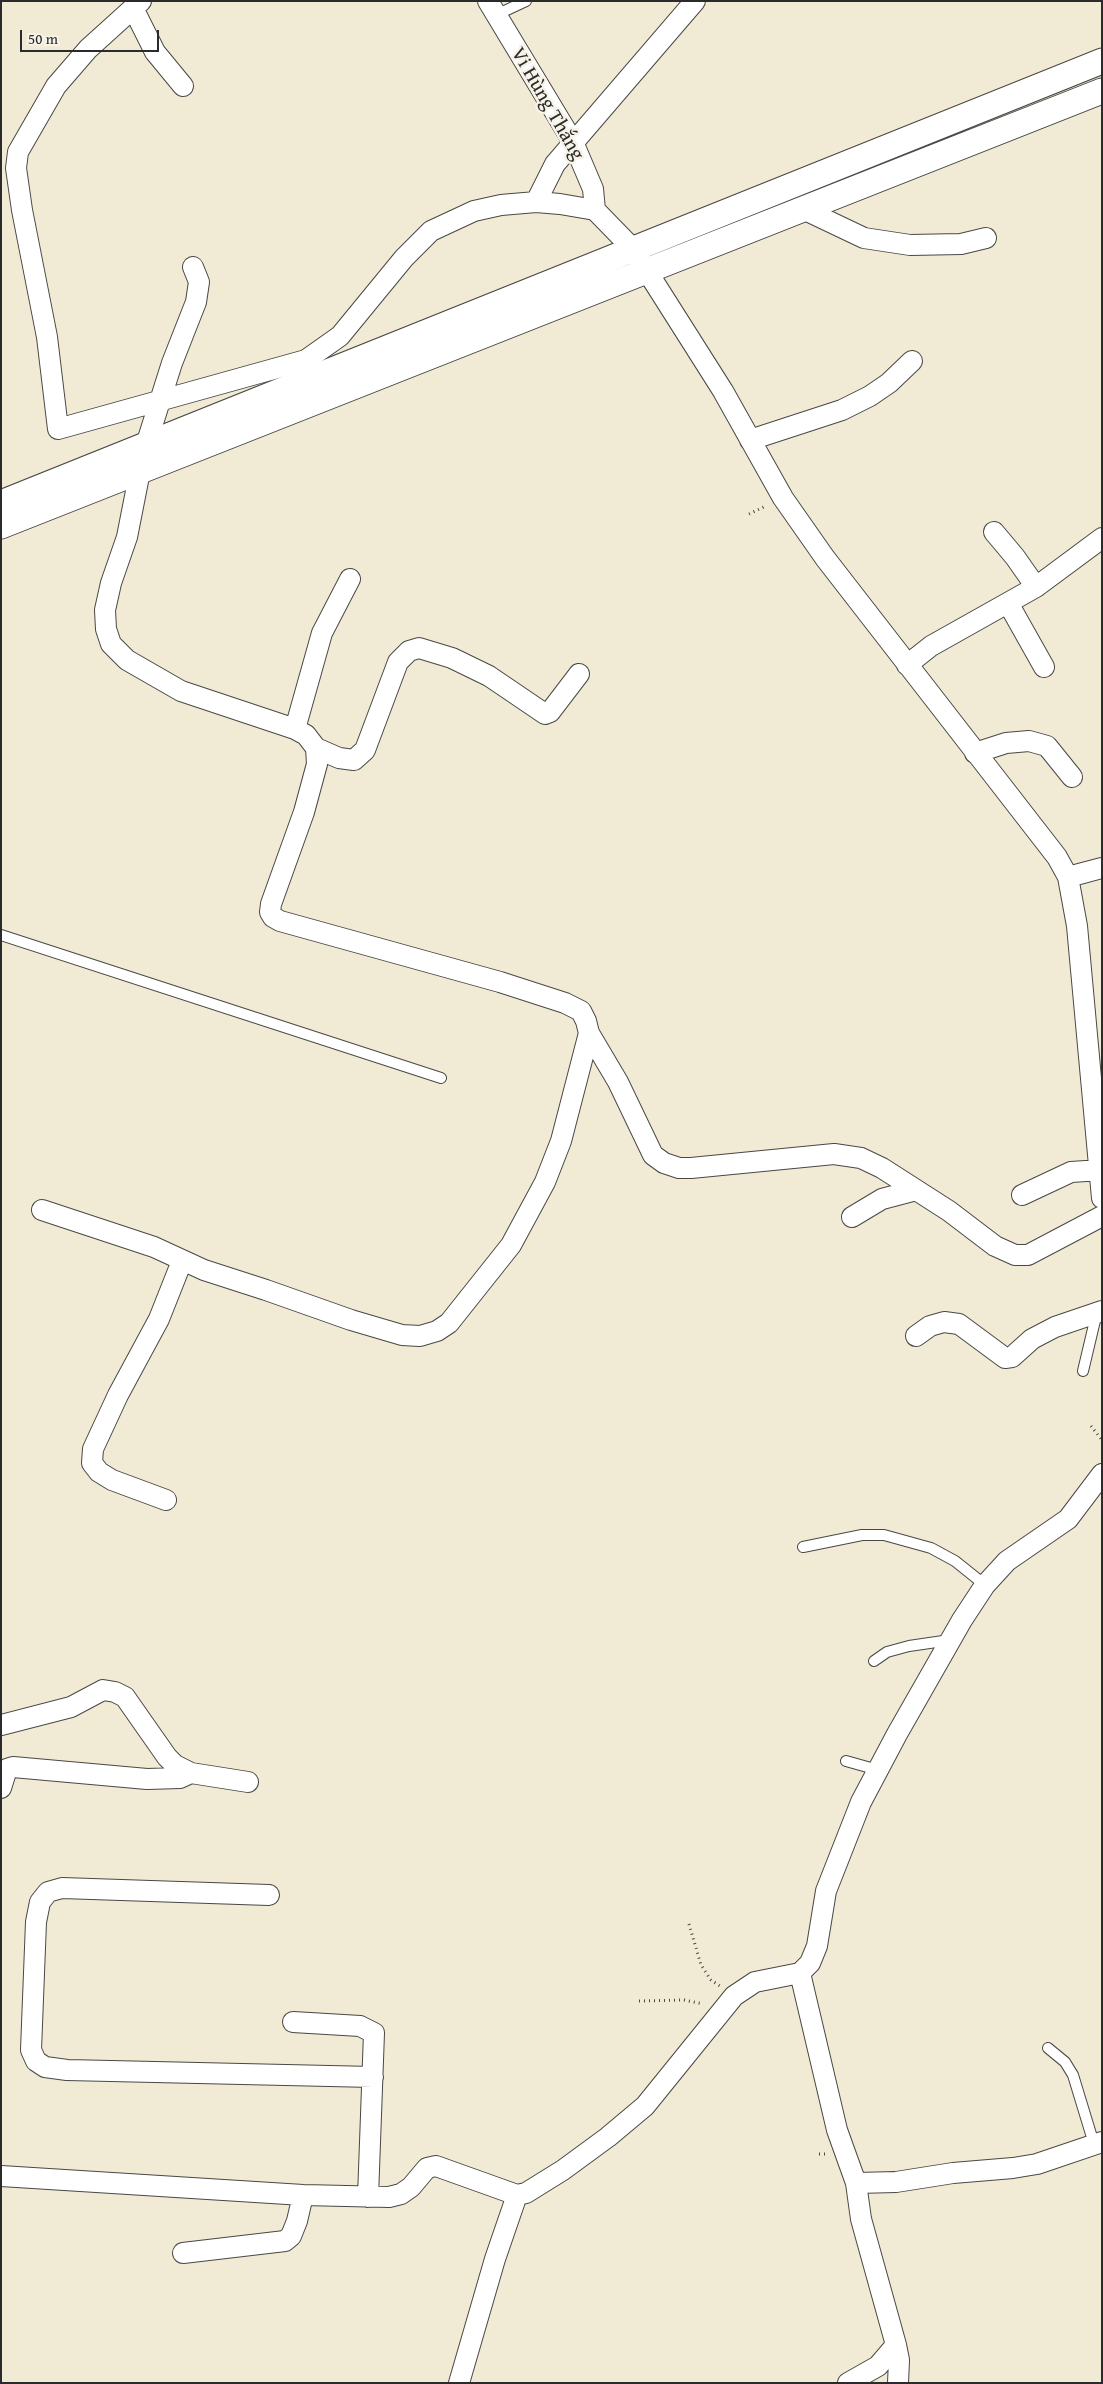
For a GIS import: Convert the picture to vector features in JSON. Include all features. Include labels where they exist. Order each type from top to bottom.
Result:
[{"type":"street","points":[[536,202],[554,164],[689,3]]},
{"type":"street","points":[[184,86],[155,52],[137,4],[88,49],[56,86],[18,152],[16,168],[48,337],[58,429],[160,399],[306,360],[340,336],[404,258],[432,231],[474,211],[501,205],[536,202],[595,210],[633,249],[723,391],[783,498],[907,665],[1057,857],[1068,877],[1077,926],[1102,1198]]},
{"type":"street","name":"Vi Hùng Thắng","points":[[492,8],[573,142],[593,189],[595,210]]},
{"type":"street","points":[[1,503],[1102,60]]},
{"type":"street","points":[[1,526],[1102,91]]},
{"type":"street","points":[[803,209],[864,238],[919,244],[961,244],[986,238]]},
{"type":"street","points":[[146,445],[160,399],[196,302],[199,282],[193,267]]},
{"type":"street","points":[[750,440],[842,410],[889,383],[912,361]]},
{"type":"street","points":[[140,471],[127,537],[110,583],[105,610],[106,629],[111,644],[127,660],[181,691],[295,728],[306,735],[316,748],[338,758],[354,760],[365,750],[398,662],[409,651],[419,648],[452,658],[489,676],[545,714],[550,712],[579,674]]},
{"type":"street","points":[[994,532],[1015,557],[1036,588]]},
{"type":"street","points":[[907,665],[931,646],[1036,588],[1102,538]]},
{"type":"street","points":[[295,728],[322,634],[350,578]]},
{"type":"street","points":[[1008,603],[1044,667]]},
{"type":"street","points":[[975,753],[1006,743],[1029,741],[1047,746],[1072,777]]},
{"type":"street","points":[[316,748],[317,764],[304,812],[271,904],[270,912],[273,917],[280,921],[500,982],[580,1011],[586,1021],[589,1033],[618,1082],[654,1155],[664,1163],[679,1168],[691,1168],[834,1154],[861,1158],[882,1168],[949,1211],[995,1246],[1015,1255],[1028,1256],[1102,1216]]},
{"type":"street","points":[[1068,877],[1102,868]]},
{"type":"street","points":[[42,1210],[154,1247],[182,1261],[351,1320],[402,1335],[420,1336],[437,1331],[449,1323],[511,1245],[545,1182],[561,1141],[589,1033]]},
{"type":"street","points":[[1022,1195],[1071,1172],[1100,1170]]},
{"type":"street","points":[[852,1217],[882,1199],[916,1190]]},
{"type":"street","points":[[166,1500],[112,1480],[99,1472],[92,1463],[93,1449],[118,1395],[159,1319],[182,1261]]},
{"type":"street","points":[[916,1336],[930,1326],[944,1322],[960,1324],[1005,1358],[1012,1357],[1032,1339],[1055,1327],[1100,1311]]},
{"type":"street","points":[[1,2176],[303,2195],[389,2197],[401,2194],[412,2187],[427,2168],[436,2166],[517,2195],[526,2193],[563,2170],[608,2137],[645,2106],[673,2074],[729,2002],[755,1982],[800,1973],[810,1963],[817,1946],[826,1891],[861,1802],[950,1640],[985,1585],[1007,1561],[1068,1519],[1102,1474]]},
{"type":"street","points":[[1,1725],[71,1706],[103,1690],[115,1692],[126,1698],[167,1757],[175,1765],[191,1774],[248,1782]]},
{"type":"street","points":[[1,1788],[7,1769],[13,1767],[147,1779],[180,1778],[191,1774]]},
{"type":"street","points":[[269,1895],[62,1888],[48,1892],[40,1902],[36,1922],[31,2050],[36,2061],[45,2067],[67,2070],[373,2077]]},
{"type":"street","points":[[800,1973],[837,2130],[856,2183],[861,2219],[900,2360],[898,2383]]},
{"type":"street","points":[[293,2022],[368,2029],[374,2033],[368,2197]]},
{"type":"street","points":[[856,2183],[896,2182],[961,2172],[1013,2168],[1037,2164],[1098,2143]]},
{"type":"street","points":[[183,2253],[285,2241],[291,2236],[297,2221],[303,2195]]},
{"type":"street","points":[[459,2383],[517,2195]]},
{"type":"street","points":[[848,2383],[878,2366],[896,2345]]},
{"type":"lane","points":[[492,8],[526,1]]},
{"type":"lane","points":[[1,935],[441,1078]]},
{"type":"lane","points":[[1082,1371],[1100,1311]]},
{"type":"lane","points":[[804,1547],[862,1535],[884,1535],[930,1548],[955,1561],[985,1585]]},
{"type":"lane","points":[[874,1661],[887,1652],[908,1646],[950,1640]]},
{"type":"lane","points":[[846,1760],[878,1770]]},
{"type":"lane","points":[[1048,2048],[1065,2062],[1073,2075],[1098,2143]]},
{"type":"path","points":[[1091,1426],[1102,1440]]},
{"type":"path","points":[[689,1924],[701,1965],[729,2002]]},
{"type":"path","points":[[639,2000],[729,2002]]}]
